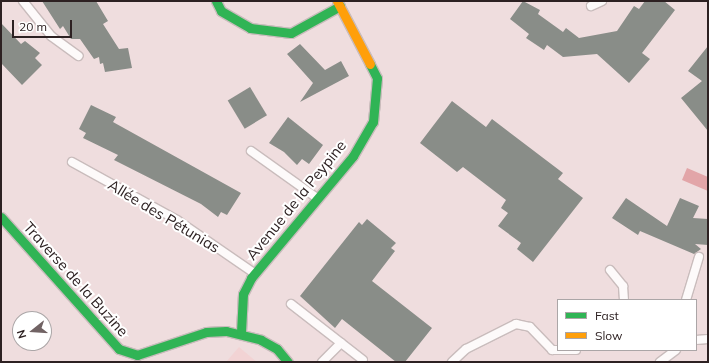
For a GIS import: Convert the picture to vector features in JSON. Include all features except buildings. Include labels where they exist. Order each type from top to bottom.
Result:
[{"type":"street","points":[[216,1],[220,11],[250,28],[290,33],[338,3]]},
{"type":"street","name":"Avenue de la Peypine","points":[[241,332],[243,294],[255,273],[353,156],[373,122],[377,78],[338,3]]},
{"type":"street","name":"Traverse de la Buzine","points":[[1,217],[119,349],[137,354],[206,332],[241,332],[277,349],[288,362]]},
{"type":"lane","points":[[23,1],[51,36],[80,56]]},
{"type":"lane","points":[[591,6],[602,1]]},
{"type":"lane","points":[[251,151],[318,199]]},
{"type":"lane","name":"Allée des Pétunias","points":[[72,162],[177,220],[255,273]]},
{"type":"lane","points":[[686,299],[699,257]]},
{"type":"lane","points":[[610,270],[623,286],[624,299]]},
{"type":"lane","points":[[292,304],[363,360]]},
{"type":"lane","points":[[452,362],[466,349],[516,324],[530,327],[552,350],[557,350]]},
{"type":"lane","points":[[697,340],[708,339]]},
{"type":"lane","points":[[322,362],[341,343]]},
{"type":"lane","points":[[660,362],[675,351]]},
{"type":"shaded area","points":[[687,168],[708,177],[708,191],[682,180]]},
{"type":"shaded area","points":[[239,347],[257,362],[226,362]]},
{"type":"traffic: fast","points":[[216,1],[221,11],[250,28],[291,33],[340,6]]},
{"type":"traffic: fast","points":[[241,332],[243,294],[251,278],[353,156],[373,122],[377,78],[370,64]]},
{"type":"traffic: fast","points":[[1,217],[119,349],[137,355],[206,332],[226,331],[261,340],[277,349],[288,362]]},
{"type":"traffic: slow","points":[[337,1],[370,64]]}]
